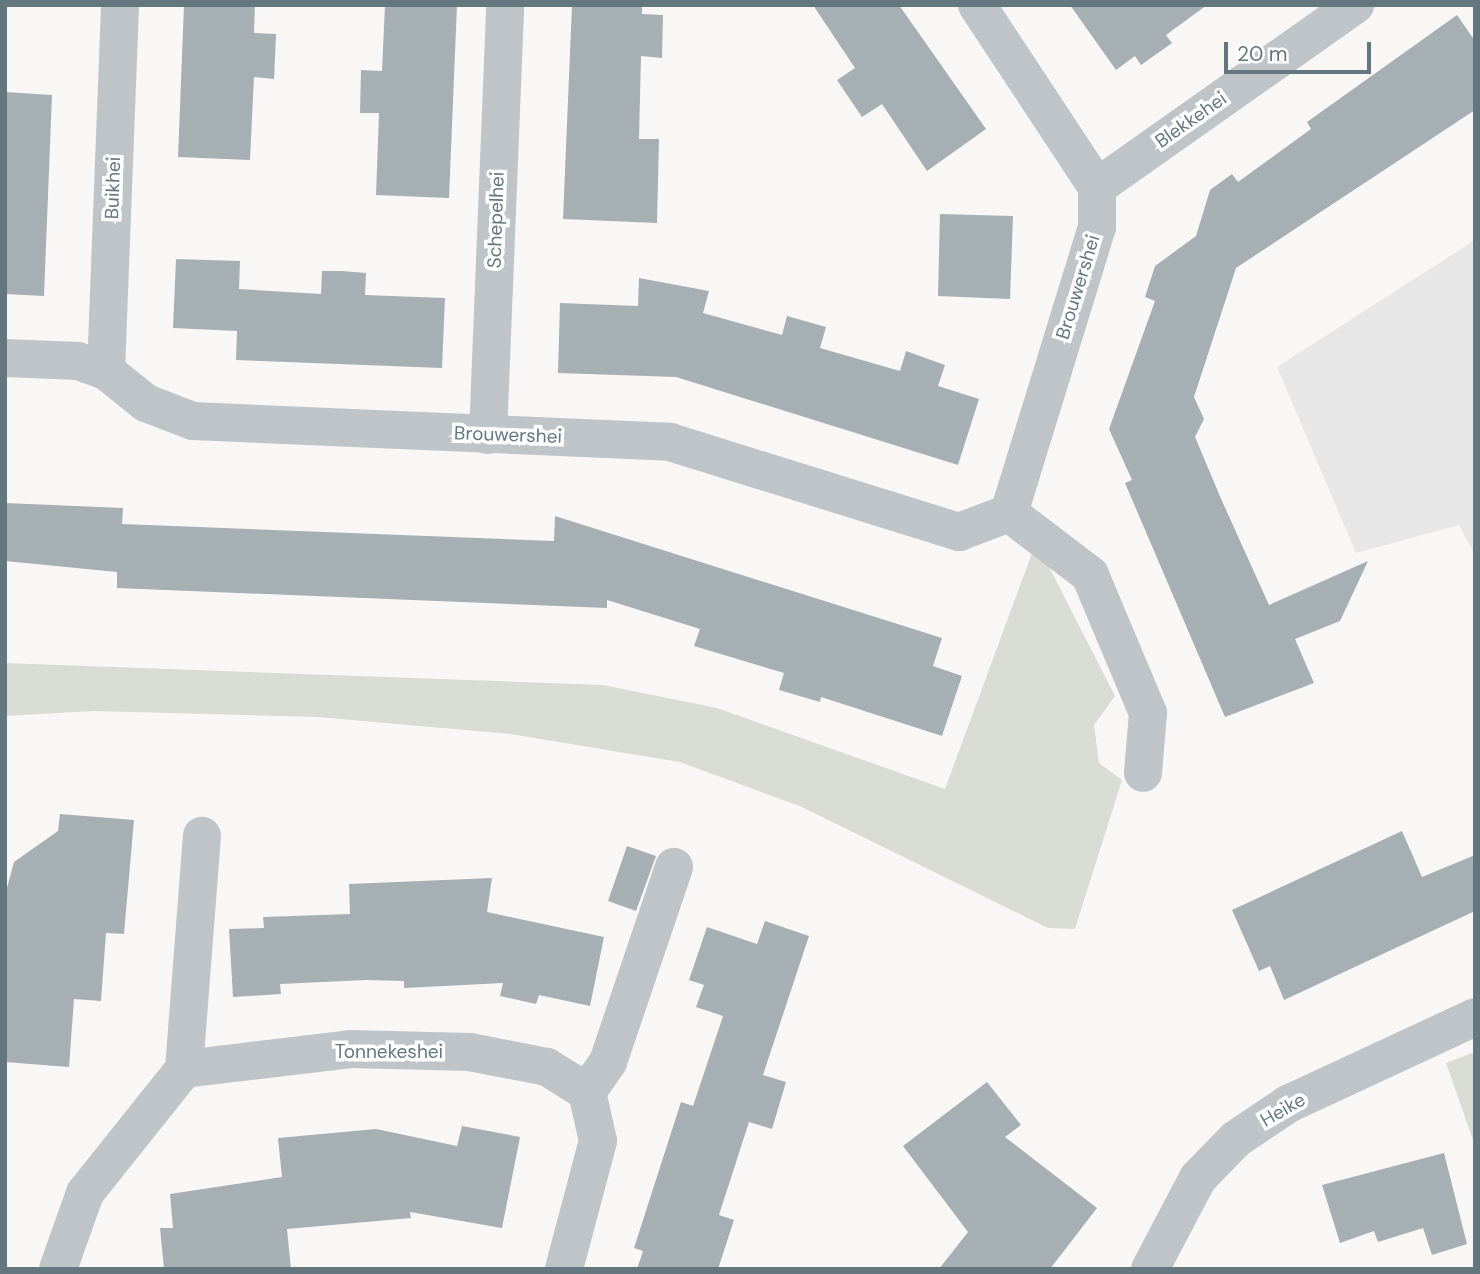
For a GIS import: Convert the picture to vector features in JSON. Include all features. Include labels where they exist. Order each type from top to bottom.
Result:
[{"type":"street","name":"Buikhei","points":[[106,371],[120,5]]},
{"type":"street","name":"Schepelhei","points":[[488,435],[505,5]]},
{"type":"street","points":[[977,5],[1097,187]]},
{"type":"street","name":"Blekkehei","points":[[1097,187],[1355,5]]},
{"type":"street","name":"Brouwershei","points":[[5,358],[78,361],[106,371],[146,403],[193,421],[670,442],[959,532],[1009,513],[1097,228],[1097,187]]},
{"type":"street","points":[[1009,513],[1090,575],[1148,713],[1143,774]]},
{"type":"street","points":[[58,1269],[85,1193],[184,1069],[202,836]]},
{"type":"street","points":[[564,1269],[598,1140],[587,1092],[608,1062],[674,867]]},
{"type":"street","name":"Heike","points":[[1150,1269],[1198,1178],[1236,1139],[1288,1104],[1475,1017]]},
{"type":"street","name":"Tonnekeshei","points":[[184,1069],[351,1049],[470,1052],[547,1067],[587,1092]]},
{"type":"shaded area","points":[[1475,240],[1475,555],[1459,525],[1356,553],[1277,367]]},
{"type":"shaded area","points":[[1032,553],[1047,563],[1115,696],[1094,725],[1099,763],[1122,780],[1075,929],[1048,928],[802,807],[680,762],[510,734],[318,717],[93,711],[5,716],[5,663],[603,685],[717,708],[945,789]]},
{"type":"shaded area","points":[[1475,1052],[1475,1146],[1446,1063]]},
{"type":"building","points":[[184,5],[255,5],[254,33],[276,34],[274,79],[254,77],[250,160],[178,157]]},
{"type":"building","points":[[385,5],[457,5],[449,198],[376,195],[379,113],[360,113],[361,70],[382,71]]},
{"type":"building","points":[[572,5],[642,5],[642,14],[663,15],[662,58],[641,56],[639,139],[659,139],[657,223],[563,219]]},
{"type":"building","points":[[813,5],[899,5],[986,129],[927,171],[882,104],[862,117],[837,80],[855,68]]},
{"type":"building","points":[[1070,5],[1207,5],[1166,35],[1172,43],[1141,65],[1135,56],[1116,70]]},
{"type":"building","points":[[1457,15],[1475,41],[1475,110],[1236,268],[1194,397],[1204,419],[1195,437],[1222,501],[1269,605],[1368,561],[1340,621],[1295,639],[1314,683],[1225,717],[1125,483],[1132,480],[1109,429],[1155,301],[1145,297],[1155,266],[1196,236],[1210,190],[1232,174],[1238,182],[1311,129],[1307,122]]},
{"type":"building","points":[[5,92],[52,95],[44,296],[5,294]]},
{"type":"building","points":[[940,214],[1013,216],[1010,299],[938,296]]},
{"type":"building","points":[[176,259],[240,261],[239,289],[321,294],[322,271],[342,271],[366,273],[365,295],[445,298],[442,368],[236,360],[237,331],[173,328]]},
{"type":"building","points":[[639,278],[709,291],[703,313],[782,335],[787,316],[826,327],[820,348],[900,371],[906,351],[945,365],[938,386],[979,399],[958,465],[676,377],[558,373],[560,303],[638,306]]},
{"type":"building","points":[[5,503],[123,508],[122,524],[554,541],[555,516],[942,638],[933,666],[962,676],[942,736],[821,697],[820,702],[779,690],[784,673],[694,646],[700,629],[607,600],[607,608],[117,588],[117,572],[5,561]]},
{"type":"building","points":[[60,814],[134,820],[124,934],[106,933],[101,1001],[74,999],[69,1067],[5,1062],[5,895],[14,862],[58,831]]},
{"type":"building","points":[[1402,831],[1422,877],[1475,855],[1475,911],[1284,1000],[1270,966],[1259,971],[1232,910]]},
{"type":"building","points":[[627,846],[656,856],[636,911],[608,901]]},
{"type":"building","points":[[492,878],[487,912],[604,937],[590,1006],[539,995],[536,1004],[500,996],[503,983],[404,988],[404,981],[280,984],[281,994],[233,997],[229,929],[264,928],[263,917],[350,914],[349,884]]},
{"type":"building","points":[[765,921],[809,936],[763,1075],[786,1082],[772,1129],[749,1122],[719,1215],[734,1220],[718,1269],[637,1269],[643,1251],[634,1248],[681,1102],[693,1106],[723,1016],[696,1007],[704,985],[689,980],[707,927],[757,944]]},
{"type":"building","points":[[987,1082],[1021,1125],[1005,1137],[1097,1208],[1050,1269],[939,1269],[968,1232],[903,1146]]},
{"type":"building","points":[[462,1126],[520,1137],[502,1228],[410,1212],[411,1218],[287,1229],[291,1269],[164,1269],[160,1228],[173,1228],[170,1194],[282,1177],[278,1138],[376,1129],[457,1146]]},
{"type":"building","points":[[1444,1153],[1467,1244],[1432,1255],[1423,1228],[1378,1242],[1374,1231],[1340,1243],[1322,1185]]}]
